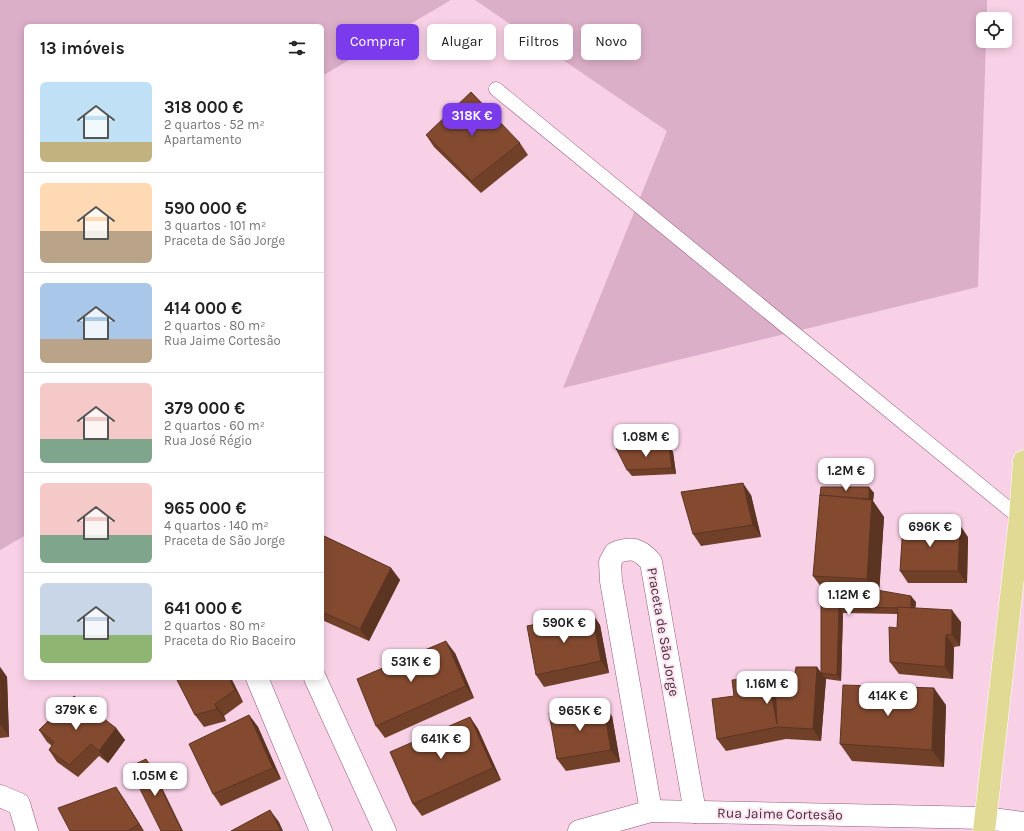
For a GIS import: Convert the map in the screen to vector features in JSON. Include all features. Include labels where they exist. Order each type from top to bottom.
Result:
[{"type":"main road","points":[[984,825],[1020,518],[1024,461]]},
{"type":"street","name":"Praceta de São Jorge","points":[[651,811],[611,581],[610,562],[615,553],[633,549],[643,553],[651,562],[695,812]]},
{"type":"street","points":[[258,680],[321,831]]},
{"type":"street","points":[[316,680],[385,831]]},
{"type":"street","points":[[0,796],[19,804],[27,831]]},
{"type":"street","name":"Rua Jaime Cortesão","points":[[578,831],[651,811],[984,825],[1024,823]]},
{"type":"lane","points":[[496,89],[1020,518]]},
{"type":"shaded area","points":[[0,0],[451,0],[410,24],[336,24],[336,60],[349,60],[324,75],[324,24],[24,24],[24,536],[0,550]]},
{"type":"shaded area","points":[[475,0],[987,0],[987,12],[976,12],[976,48],[986,48],[978,287],[563,388],[667,131],[563,60],[573,60],[573,24],[510,24]]},
{"type":"building","points":[[471,92],[520,143],[472,181],[426,135]]},
{"type":"building","points":[[669,446],[672,468],[627,470],[616,448]]},
{"type":"building","points":[[743,483],[753,525],[693,534],[681,492]]},
{"type":"building","points":[[821,487],[869,487],[869,499],[820,495]]},
{"type":"building","points":[[820,495],[872,500],[867,579],[813,576]]},
{"type":"building","points":[[903,524],[960,525],[958,571],[900,571]]},
{"type":"building","points":[[324,536],[391,568],[360,629],[324,613]]},
{"type":"building","points":[[821,587],[871,589],[911,596],[911,608],[839,607],[837,675],[821,673]]},
{"type":"building","points":[[898,607],[952,610],[952,634],[946,635],[945,667],[890,662],[889,627],[897,628]]},
{"type":"building","points":[[592,613],[601,661],[536,675],[527,626]]},
{"type":"building","points":[[446,641],[466,686],[376,726],[357,679]]},
{"type":"building","points":[[796,667],[817,667],[813,729],[778,727],[717,739],[712,699],[734,696],[732,680],[768,677],[777,724],[775,684],[793,684]]},
{"type":"building","points":[[177,680],[230,680],[235,690],[215,704],[217,709],[195,715]]},
{"type":"building","points":[[843,685],[934,688],[932,750],[840,744]]},
{"type":"building","points":[[74,696],[116,728],[99,751],[91,744],[69,765],[49,750],[54,742],[39,730]]},
{"type":"building","points":[[0,700],[1,725],[0,725]]},
{"type":"building","points":[[603,704],[611,750],[557,759],[549,713]]},
{"type":"building","points":[[249,715],[273,768],[213,794],[189,744]]},
{"type":"building","points":[[470,717],[493,768],[413,804],[390,752]]},
{"type":"building","points":[[146,759],[182,831],[161,831],[129,767]]},
{"type":"building","points":[[116,787],[139,824],[128,831],[70,831],[58,808]]},
{"type":"building","points":[[270,810],[281,831],[231,831]]}]
